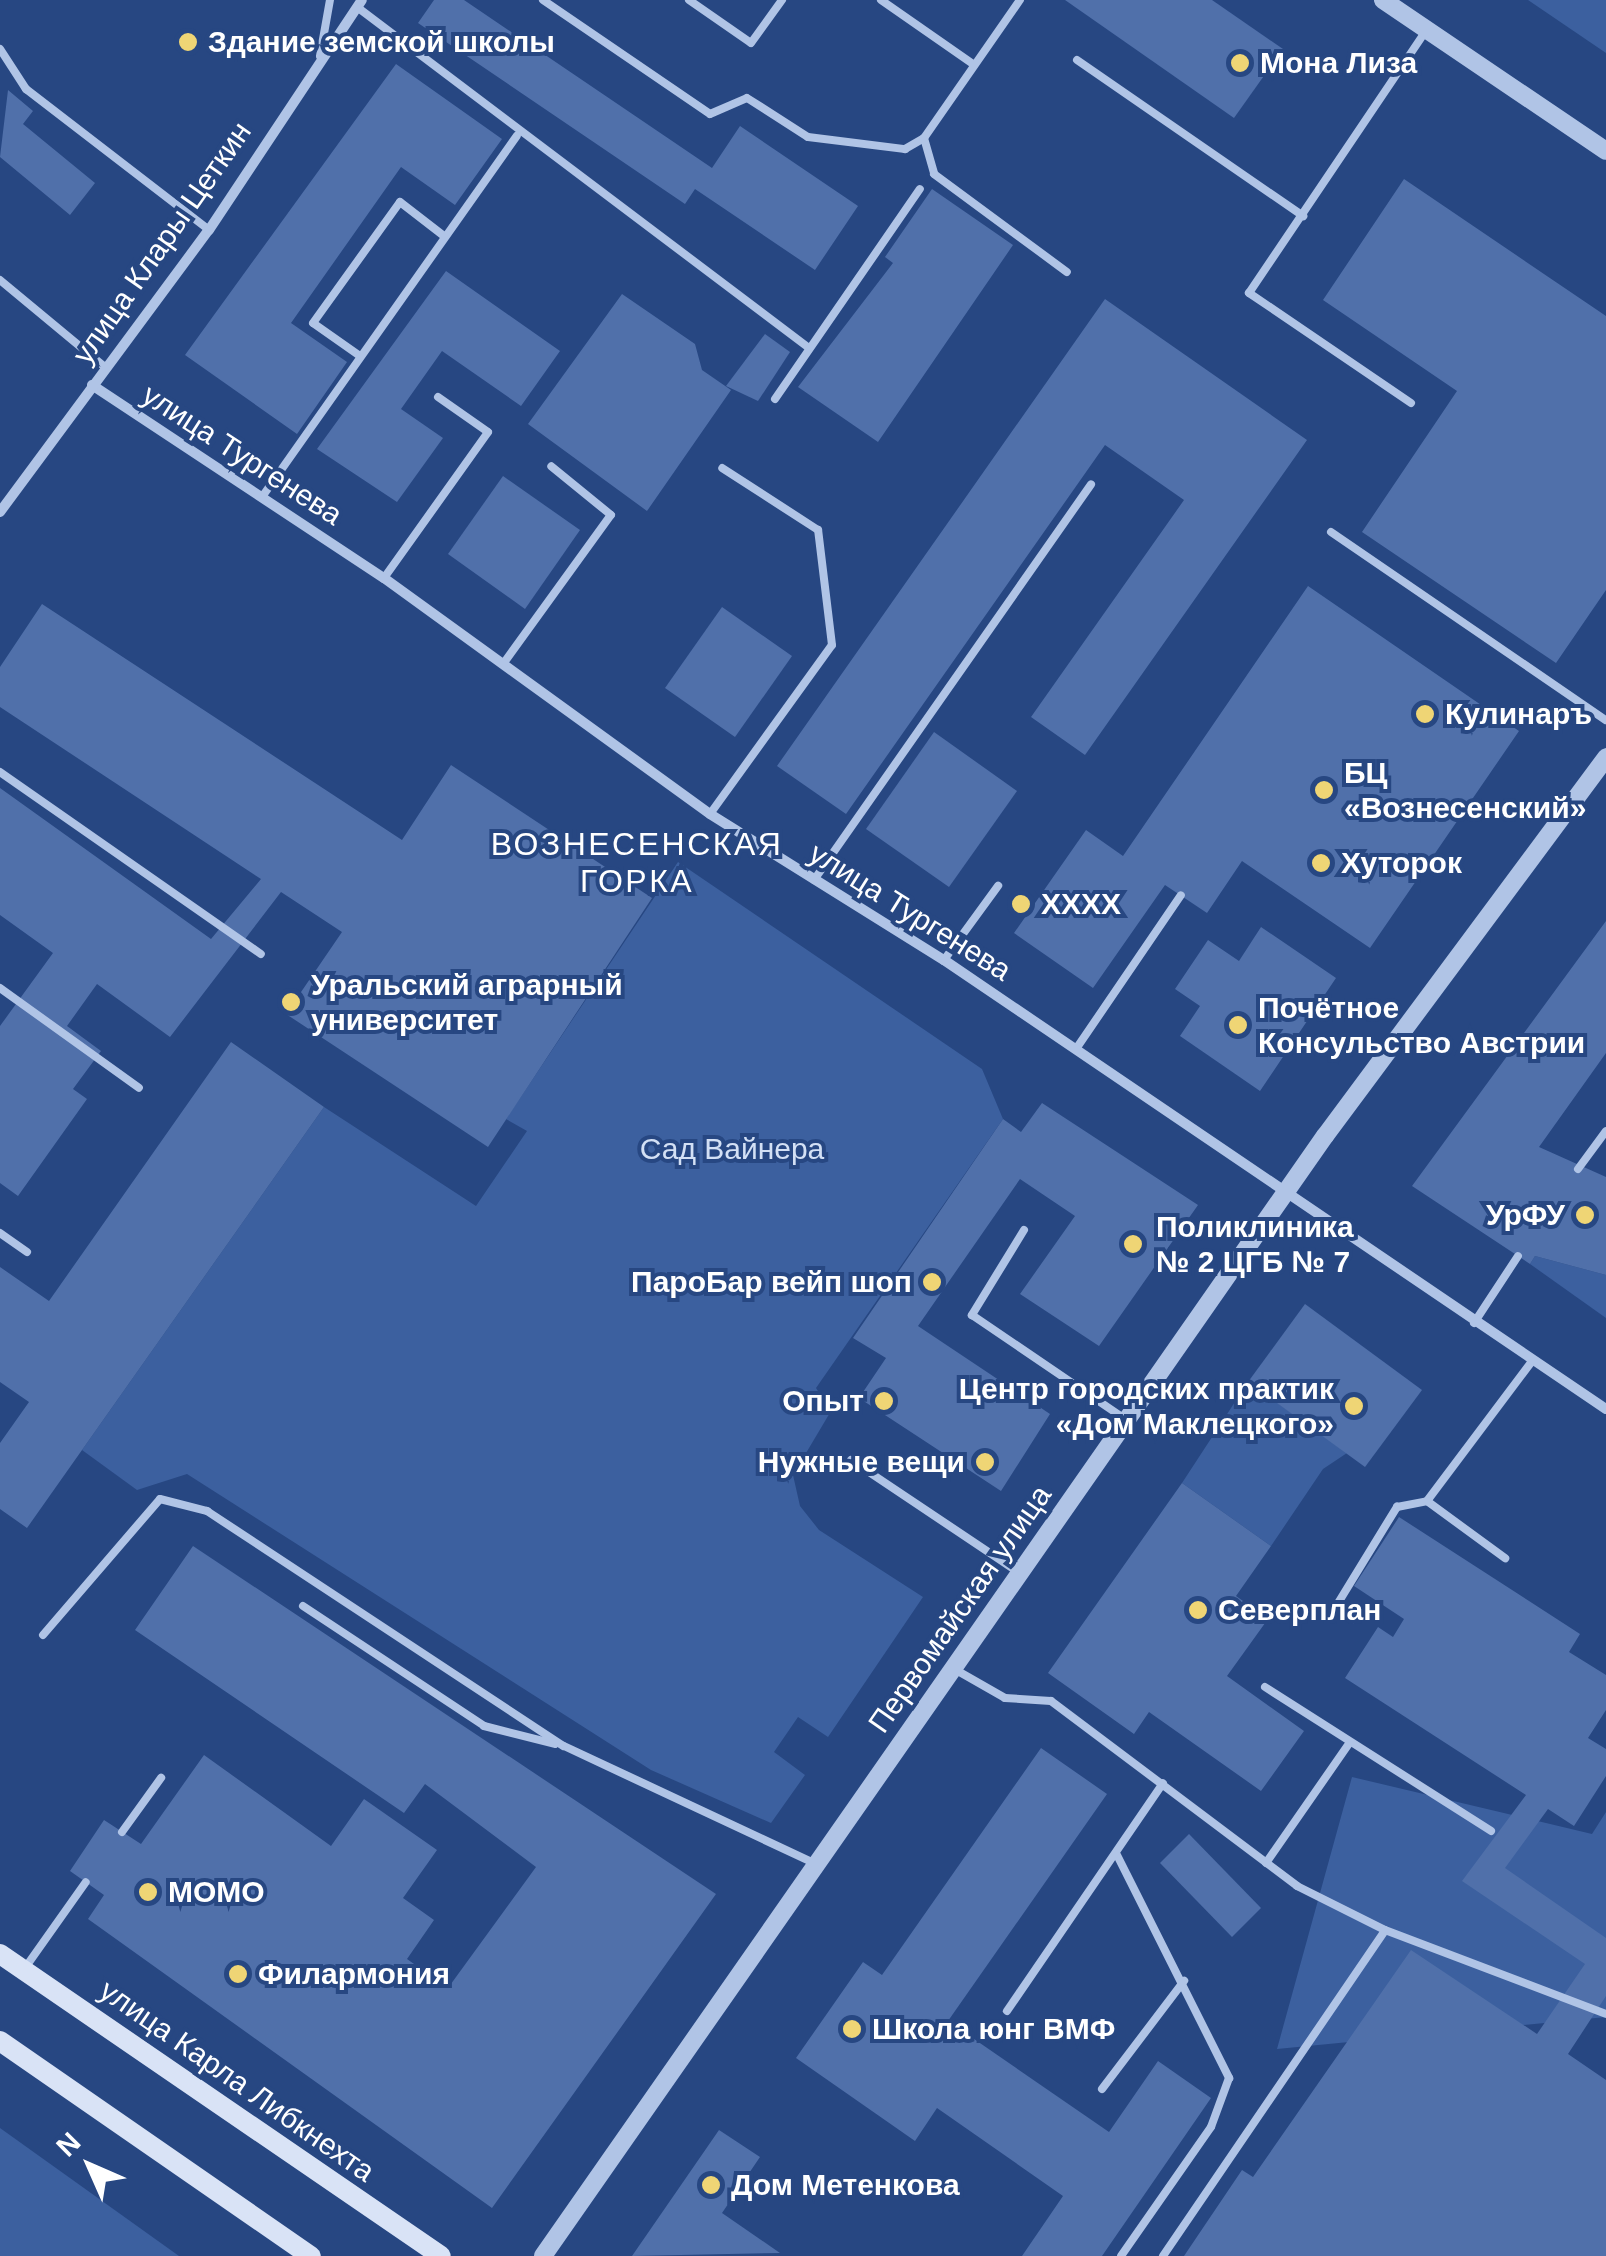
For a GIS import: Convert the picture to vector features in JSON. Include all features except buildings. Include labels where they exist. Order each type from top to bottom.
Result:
[{"type":"main road","name":"улица Карла Либкнехта","points":[[0,1954],[441,2256]]},
{"type":"main road","points":[[0,2042],[311,2256]]},
{"type":"street","points":[[1383,0],[1606,151]]},
{"type":"street","name":"улица Клары Цеткин","points":[[0,512],[209,230],[320,56],[360,3]]},
{"type":"street","name":"улица Тургенева","points":[[92,386],[384,578],[710,814],[944,960],[1474,1323],[1606,1408]]},
{"type":"street","name":"Первомайская улица","points":[[544,2256],[1286,1191],[1599,781],[1606,757]]},
{"type":"lane","points":[[320,56],[330,0]]},
{"type":"lane","points":[[543,0],[710,114],[747,98],[808,137],[905,149],[924,138],[1020,0]]},
{"type":"lane","points":[[689,0],[751,44],[782,0]]},
{"type":"lane","points":[[882,0],[973,64]]},
{"type":"lane","points":[[360,3],[517,136],[809,348]]},
{"type":"lane","points":[[1411,403],[1249,293],[1427,30]]},
{"type":"lane","points":[[0,49],[26,89],[209,230]]},
{"type":"lane","points":[[1077,60],[1303,216]]},
{"type":"lane","points":[[262,497],[517,136]]},
{"type":"lane","points":[[924,138],[934,174],[1067,272]]},
{"type":"lane","points":[[775,399],[920,189]]},
{"type":"lane","points":[[360,356],[313,323],[400,202],[444,236]]},
{"type":"lane","points":[[0,280],[106,368]]},
{"type":"lane","points":[[384,578],[488,432],[438,397]]},
{"type":"lane","points":[[503,664],[611,515],[550,466]]},
{"type":"lane","points":[[710,814],[832,645],[818,530],[722,468]]},
{"type":"lane","points":[[814,880],[1091,484]]},
{"type":"lane","points":[[1331,532],[1606,720]]},
{"type":"lane","points":[[1,774],[261,954]]},
{"type":"lane","points":[[944,960],[998,886]]},
{"type":"lane","points":[[1076,1049],[1181,895]]},
{"type":"lane","points":[[0,988],[139,1088]]},
{"type":"lane","points":[[1578,1169],[1606,1131]]},
{"type":"lane","points":[[1024,1230],[972,1315],[1125,1419]]},
{"type":"lane","points":[[0,1233],[27,1252]]},
{"type":"lane","points":[[1474,1323],[1518,1256]]},
{"type":"lane","points":[[1353,1618],[1335,1608],[1397,1507],[1426,1501],[1533,1360]]},
{"type":"lane","points":[[851,1460],[1019,1573]]},
{"type":"lane","points":[[43,1635],[160,1499],[206,1511],[564,1746],[816,1864]]},
{"type":"lane","points":[[1426,1501],[1506,1558]]},
{"type":"lane","points":[[304,1606],[484,1726],[564,1746]]},
{"type":"lane","points":[[954,1668],[1005,1698],[1052,1701],[1266,1863],[1384,1930],[1606,2014]]},
{"type":"lane","points":[[1265,1688],[1491,1831]]},
{"type":"lane","points":[[1266,1863],[1350,1742]]},
{"type":"lane","points":[[122,1832],[161,1778]]},
{"type":"lane","points":[[1006,2012],[1162,1783]]},
{"type":"lane","points":[[1116,1855],[1184,1981],[1230,2078],[1210,2127],[1121,2256]]},
{"type":"lane","points":[[24,1970],[86,1882]]},
{"type":"lane","points":[[1162,2256],[1384,1930]]},
{"type":"lane","points":[[1102,2090],[1184,1981]]},
{"type":"green space","points":[[1528,0],[1606,0],[1606,53]]},
{"type":"green space","name":"Сад Вайнера","points":[[678,862],[982,1069],[1003,1119],[816,1388],[831,1411],[793,1475],[800,1506],[819,1530],[923,1597],[828,1737],[798,1717],[774,1752],[805,1775],[771,1823],[651,1770],[187,1474],[137,1490],[82,1450],[324,1107],[476,1206],[527,1131],[506,1119]]},
{"type":"green space","points":[[1535,1256],[1606,1275],[1606,1318],[1530,1264]]},
{"type":"green space","points":[[1248,1382],[1347,1453],[1323,1469],[1271,1546],[1182,1483]]},
{"type":"green space","points":[[1352,1777],[1592,1834],[1606,1812],[1606,2017],[1277,2049]]},
{"type":"green space","points":[[0,2128],[179,2256],[0,2256]]},
{"type":"place","name":"Здание земской школы","points":[[188,42]]},
{"type":"place","name":"Мона Лиза","points":[[1240,63]]},
{"type":"place","name":"Кулинаръ","points":[[1425,714]]},
{"type":"place","name":"БЦ «Вознесенский»","points":[[1324,790]]},
{"type":"place","name":"Хуторок","points":[[1321,863]]},
{"type":"place","name":"XXXX","points":[[1021,904]]},
{"type":"place","name":"Уральский аграрный университет","points":[[291,1002]]},
{"type":"place","name":"Почётное Консульство Австрии","points":[[1238,1025]]},
{"type":"place","name":"УрФУ","points":[[1585,1215]]},
{"type":"place","name":"Поликлиника № 2 ЦГБ № 7","points":[[1133,1244]]},
{"type":"place","name":"ПароБар вейп шоп","points":[[932,1282]]},
{"type":"place","name":"Опыт","points":[[884,1401]]},
{"type":"place","name":"Центр городских практик «Дом Маклецкого»","points":[[1354,1406]]},
{"type":"place","name":"Нужные вещи","points":[[985,1462]]},
{"type":"place","name":"Северплан","points":[[1198,1610]]},
{"type":"place","name":"MOMO","points":[[148,1892]]},
{"type":"place","name":"Филармония","points":[[238,1974]]},
{"type":"place","name":"Школа юнг ВМФ","points":[[852,2029]]},
{"type":"place","name":"Дом Метенкова","points":[[711,2185]]},
{"type":"district","name":"ВОЗНЕСЕНСКАЯ ГОРКА","points":[[637,864]]}]
